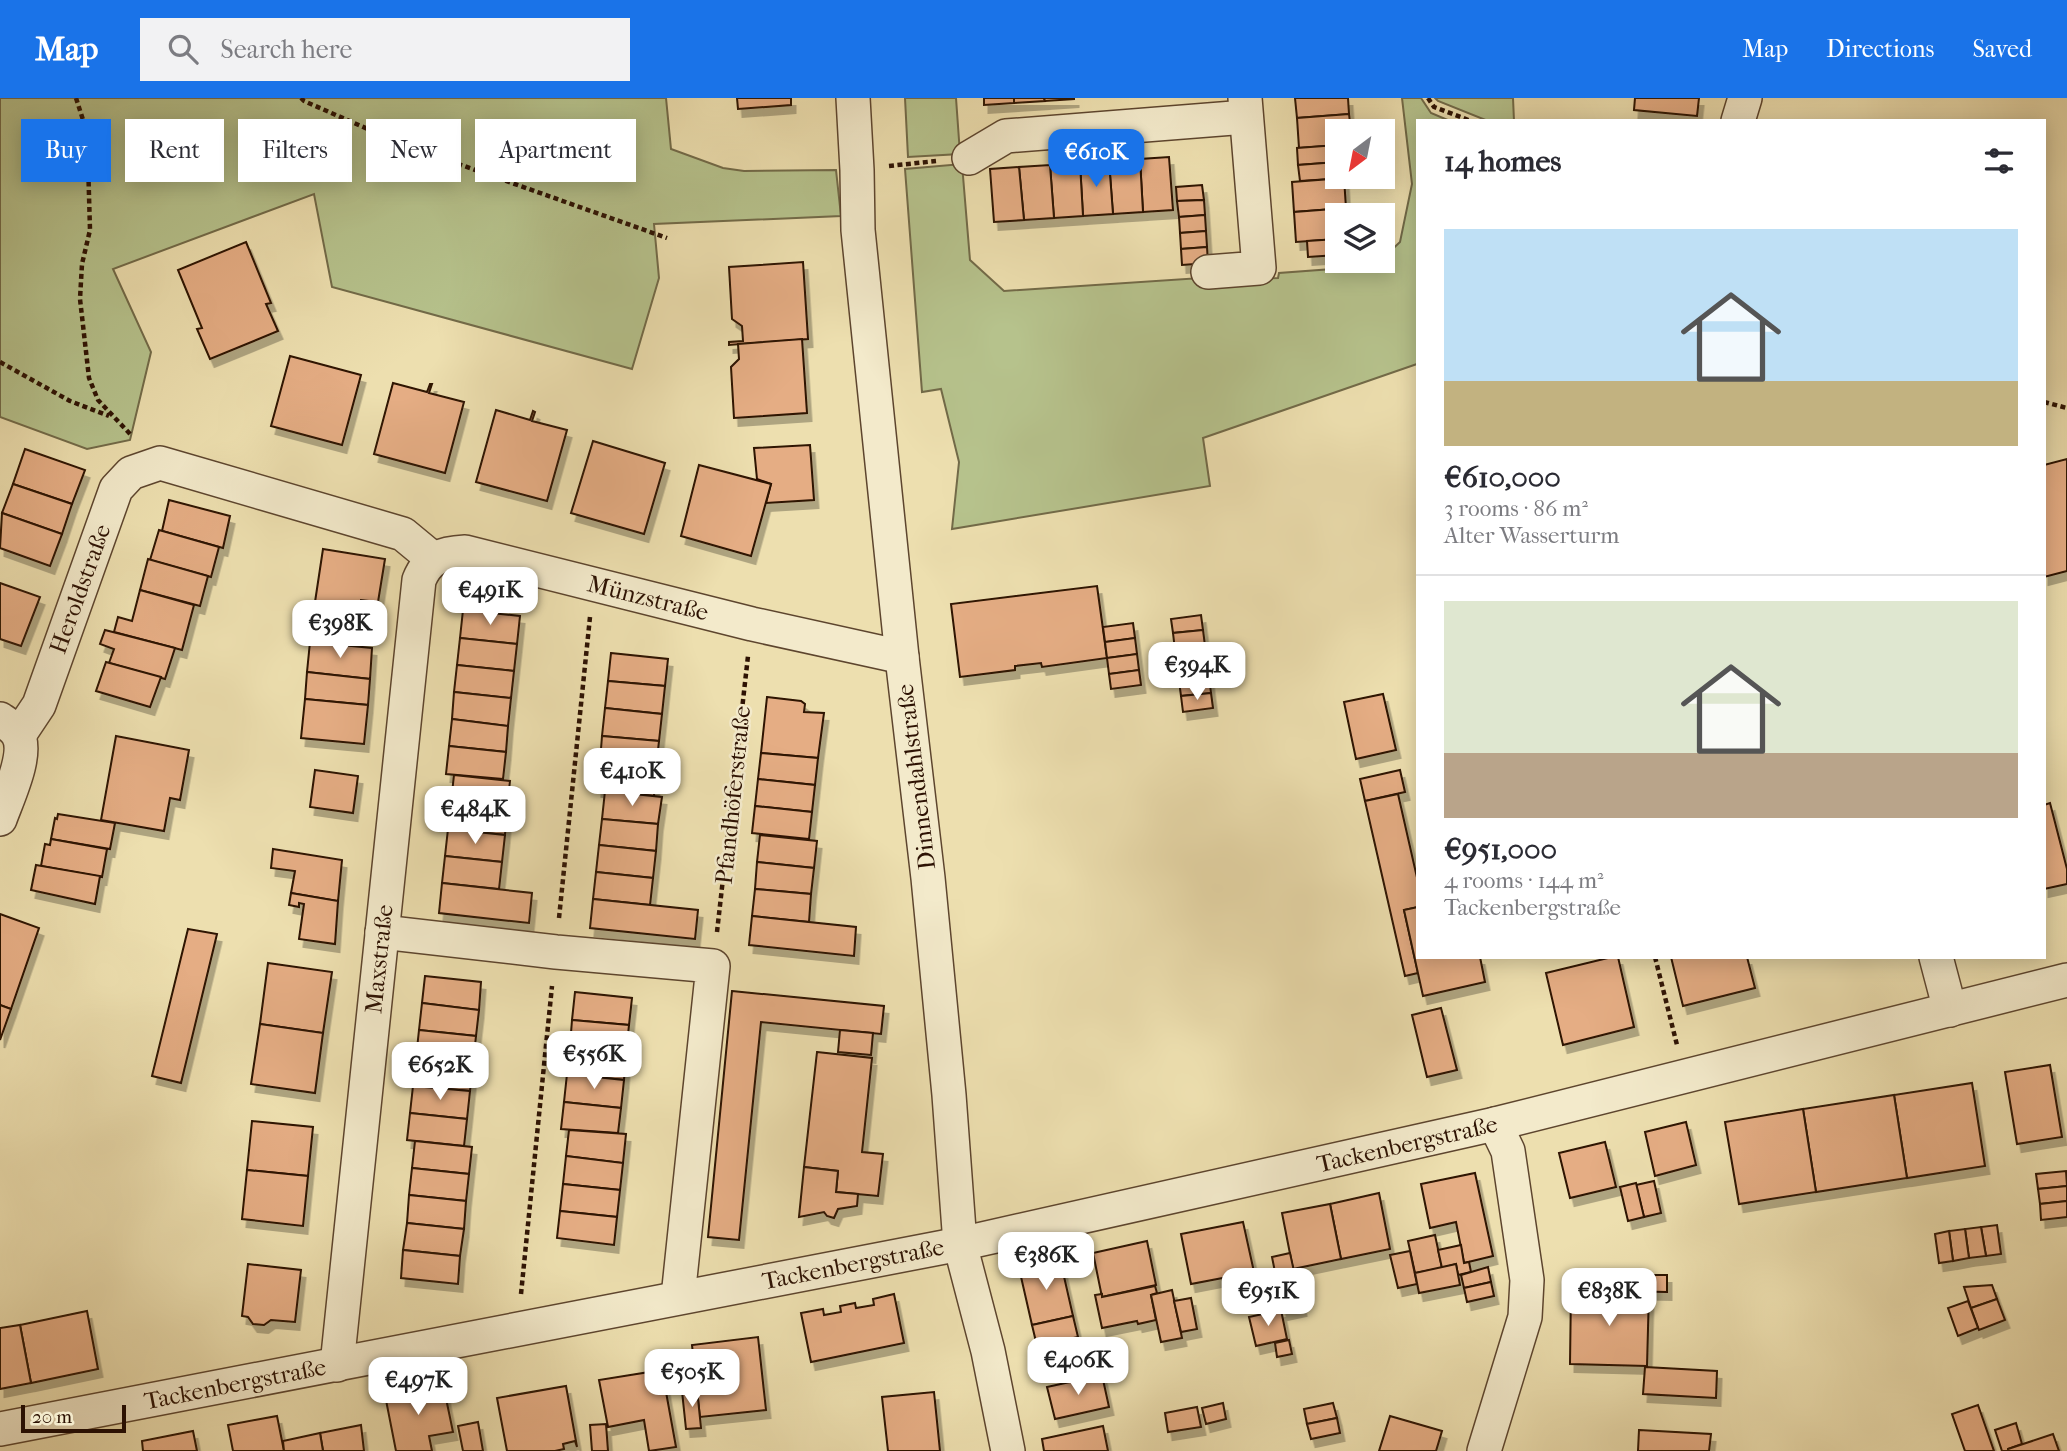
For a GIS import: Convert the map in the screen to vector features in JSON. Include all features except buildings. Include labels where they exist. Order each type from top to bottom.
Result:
[{"type":"street","name":"Dinnendahlstraße","points":[[853,98],[858,230],[929,891],[960,1244],[988,1351],[1008,1451]]},
{"type":"street","points":[[1739,119],[1745,98]]},
{"type":"street","points":[[968,158],[1006,136],[1245,107],[1259,268],[1208,272]]},
{"type":"street","points":[[160,463],[403,534],[432,558]]},
{"type":"street","name":"Heroldstraße","points":[[0,819],[13,738],[39,705],[116,489],[131,473],[160,463]]},
{"type":"street","name":"Münzstraße","points":[[432,558],[447,553],[465,552],[752,624],[902,657]]},
{"type":"street","name":"Maxstraße","points":[[337,1365],[419,580],[432,558]]},
{"type":"street","points":[[382,932],[556,952],[713,966],[678,1297]]},
{"type":"street","points":[[1937,959],[1950,1010]]},
{"type":"street","name":"Tackenbergstraße","points":[[0,1429],[960,1244],[1495,1124],[2067,980]]},
{"type":"street","points":[[1484,1451],[1525,1317],[1527,1280],[1508,1151],[1495,1124]]},
{"type":"path","points":[[76,98],[85,126],[90,230],[82,264],[80,299],[89,379],[98,400],[112,417],[160,463]]},
{"type":"path","points":[[301,98],[304,102],[402,144],[667,238]]},
{"type":"path","points":[[1428,98],[1434,107],[1466,119]]},
{"type":"path","points":[[857,170],[968,158]]},
{"type":"path","points":[[0,362],[70,401],[112,417]]},
{"type":"path","points":[[2046,403],[2067,408]]},
{"type":"path","name":"Pfandhöferstraße","points":[[713,966],[752,624]]},
{"type":"path","points":[[1656,959],[1686,1077]]},
{"type":"green space","points":[[0,98],[666,98],[671,149],[723,168],[744,171],[836,170],[841,216],[654,224],[659,278],[632,369],[332,287],[314,194],[113,269],[151,352],[130,440],[87,449],[0,417]]},
{"type":"green space","points":[[905,98],[956,98],[960,154],[908,157]]},
{"type":"green space","points":[[1402,98],[1421,98],[1431,113],[1445,119],[1416,119],[1416,364],[1203,438],[1210,486],[952,529],[959,462],[941,389],[922,392],[905,169],[962,164],[970,260],[1004,291],[1231,276],[1232,280],[1278,278],[1279,273],[1325,270],[1325,273],[1395,273],[1395,247],[1400,242],[1412,184]]},
{"type":"green space","points":[[1435,98],[1513,98],[1514,119],[1483,119]]}]
